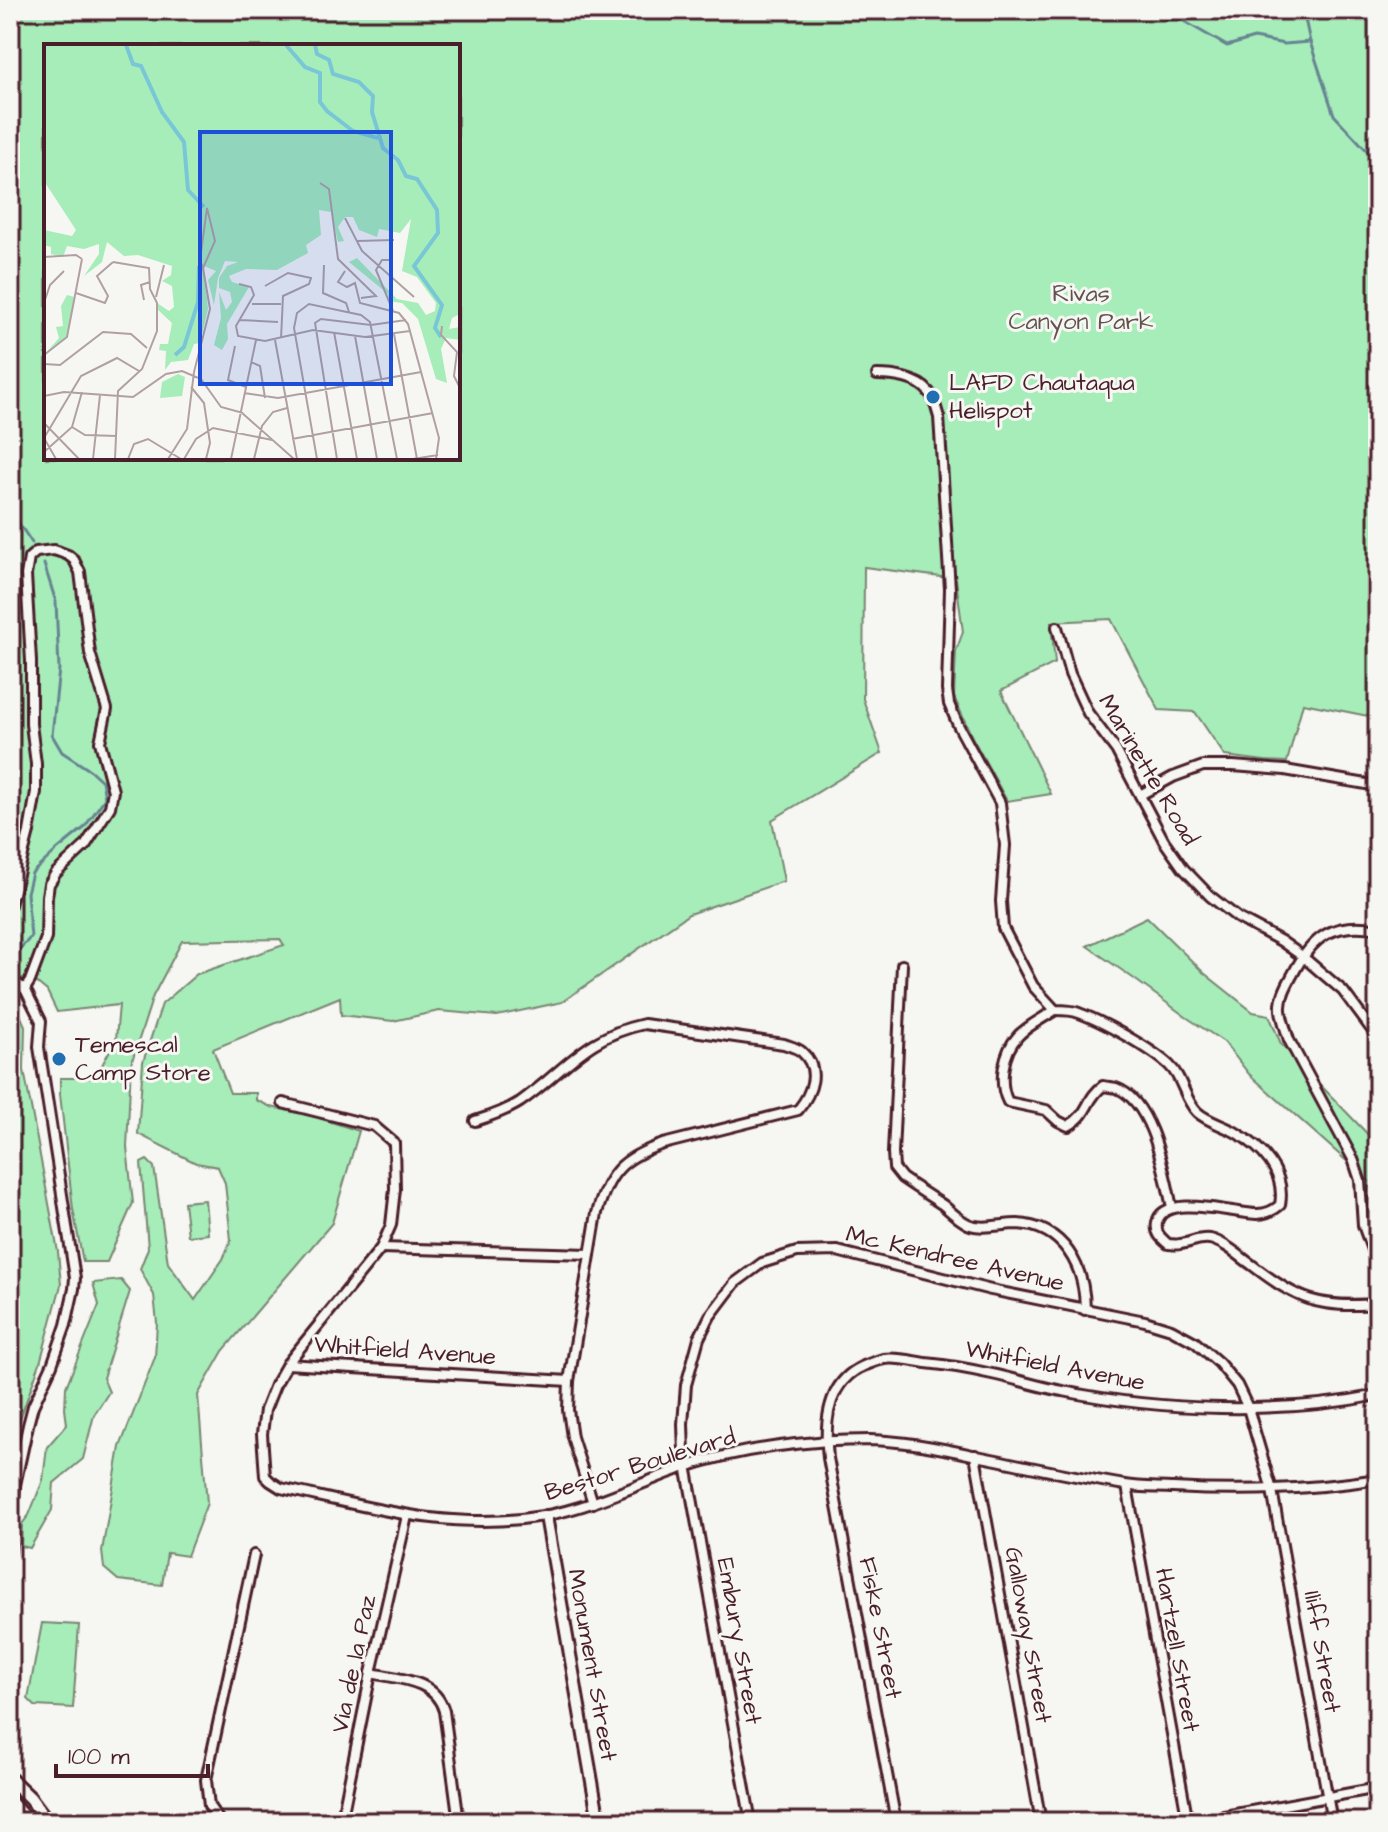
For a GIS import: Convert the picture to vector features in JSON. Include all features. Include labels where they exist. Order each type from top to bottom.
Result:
[{"type":"main road","points":[[10,1779],[30,1798],[48,1822]]},
{"type":"main road","points":[[10,1802],[28,1822]]},
{"type":"street","points":[[877,375],[891,375],[927,389],[939,417],[950,589],[949,704],[1000,803],[1005,845],[1001,901],[1003,928],[1033,986],[1055,1010]]},
{"type":"street","points":[[10,905],[36,792],[26,575],[29,558],[36,552],[54,550],[74,560],[80,572],[90,653],[107,709],[100,742],[113,791],[110,807],[85,846],[56,873],[49,884],[46,938],[25,989]]},
{"type":"street","name":"Marinette Road","points":[[1057,627],[1070,674],[1088,713],[1116,750],[1164,841],[1183,868],[1210,896],[1238,918],[1281,941],[1343,991],[1378,1038]]},
{"type":"street","points":[[1140,795],[1173,777],[1203,766],[1285,770],[1378,786]]},
{"type":"street","points":[[1378,929],[1341,928],[1325,934],[1302,956],[1284,990],[1281,1006],[1289,1040],[1353,1159],[1360,1180],[1363,1225],[1378,1261]]},
{"type":"street","points":[[902,965],[894,1168],[902,1178],[968,1224],[1021,1224],[1042,1229],[1061,1242],[1074,1259],[1085,1288],[1085,1310]]},
{"type":"street","points":[[10,976],[25,989],[41,1021],[39,1047],[75,1278],[66,1325],[28,1425],[15,1485],[10,1552]]},
{"type":"street","points":[[1172,1207],[1155,1136],[1129,1096],[1103,1086],[1094,1093],[1079,1120],[1068,1126],[1046,1110],[1008,1102],[1002,1081],[1009,1049],[1018,1036],[1055,1010],[1077,1012],[1101,1023],[1169,1065],[1182,1081],[1197,1111],[1254,1144],[1268,1158],[1277,1173],[1282,1192],[1280,1205],[1272,1212],[1258,1214],[1172,1207],[1164,1210],[1156,1226],[1159,1236],[1168,1244],[1206,1238],[1220,1243],[1279,1286],[1303,1299],[1335,1306],[1378,1304]]},
{"type":"street","points":[[475,1121],[501,1113],[520,1101],[591,1044],[622,1029],[644,1024],[784,1044],[801,1050],[811,1065],[813,1082],[808,1097],[798,1110],[642,1151],[622,1164],[602,1195],[569,1381],[568,1410],[572,1437],[593,1503]]},
{"type":"street","name":"Bestor Boulevard","points":[[283,1103],[374,1126],[394,1143],[395,1189],[391,1225],[381,1248],[287,1364],[265,1410],[262,1434],[265,1476],[281,1488],[407,1516],[474,1522],[512,1520],[546,1516],[593,1503],[687,1467],[759,1449],[871,1440],[952,1449],[1127,1486],[1272,1490],[1378,1479]]},
{"type":"street","points":[[381,1248],[590,1254]]},
{"type":"street","name":"Mc Kendree Avenue","points":[[687,1467],[683,1424],[686,1385],[699,1338],[710,1316],[735,1283],[762,1263],[797,1252],[837,1251],[991,1290],[1145,1321],[1171,1329],[1195,1342],[1219,1363],[1237,1385],[1248,1408],[1272,1490]]},
{"type":"street","name":"Whitfield Avenue","points":[[826,1442],[828,1411],[835,1392],[852,1373],[882,1359],[991,1373],[1063,1392],[1154,1405],[1248,1408],[1322,1404],[1378,1395]]},
{"type":"street","name":"Whitfield Avenue","points":[[287,1364],[569,1381]]},
{"type":"street","name":"Fiske Street","points":[[826,1442],[896,1822]]},
{"type":"street","name":"Galloway Street","points":[[975,1455],[1041,1822]]},
{"type":"street","name":"Embury Street","points":[[687,1467],[751,1822]]},
{"type":"street","name":"Hartzell Street","points":[[1127,1486],[1190,1822]]},
{"type":"street","name":"Iliff Street","points":[[1272,1490],[1332,1822]]},
{"type":"street","name":"Via de la Paz","points":[[341,1822],[407,1516]]},
{"type":"street","name":"Monument Street","points":[[546,1516],[599,1822]]},
{"type":"street","points":[[220,1822],[209,1806],[206,1780],[254,1555]]},
{"type":"street","points":[[371,1673],[420,1684],[433,1690],[441,1700],[459,1822]]},
{"type":"street","points":[[1190,1822],[1378,1788]]},
{"type":"green space","name":"Rivas Canyon Park","points":[[10,10],[1378,10],[1378,718],[1303,703],[1287,762],[1225,756],[1195,712],[1159,710],[1111,619],[1051,622],[1055,663],[1001,691],[1051,794],[1007,801],[954,697],[956,651],[963,632],[956,579],[864,567],[863,699],[882,753],[772,820],[784,881],[689,914],[562,1002],[497,1016],[439,1011],[393,1021],[341,1015],[340,997],[213,1049],[230,1093],[256,1093],[256,1100],[271,1107],[359,1131],[332,1223],[223,1351],[198,1395],[207,1503],[187,1556],[167,1553],[162,1585],[118,1580],[104,1568],[102,1551],[120,1447],[155,1357],[157,1323],[154,1295],[140,1269],[148,1248],[141,1163],[147,1160],[154,1167],[168,1263],[195,1300],[223,1259],[231,1240],[225,1183],[218,1167],[196,1163],[138,1134],[143,1062],[162,1004],[197,974],[284,945],[280,939],[182,941],[153,996],[131,1064],[127,1147],[133,1203],[107,1262],[83,1262],[73,1209],[60,1078],[95,1078],[116,1039],[119,1005],[57,1012],[47,991],[29,976],[10,982]]},
{"type":"green space","points":[[1147,917],[1204,973],[1253,1012],[1269,1015],[1281,1044],[1378,1145],[1378,1232],[1371,1231],[1366,1211],[1369,1181],[1249,1074],[1224,1042],[1087,946]]},
{"type":"green space","points":[[10,991],[25,1026],[24,1070],[58,1252],[61,1285],[40,1363],[13,1438],[10,1467]]},
{"type":"green space","points":[[205,1200],[208,1234],[188,1236],[184,1202]]},
{"type":"green space","points":[[121,1280],[130,1291],[103,1378],[109,1392],[94,1415],[83,1459],[54,1483],[52,1510],[30,1548],[21,1546],[22,1524],[29,1515],[43,1480],[47,1447],[67,1424],[66,1387],[99,1305],[93,1283]]},
{"type":"green space","points":[[42,1623],[79,1625],[73,1708],[35,1706],[28,1699]]},
{"type":"waterway","points":[[1162,10],[1164,19],[1180,19],[1227,46],[1254,38],[1284,44],[1310,42]]},
{"type":"waterway","points":[[1303,10],[1334,115],[1378,159]]},
{"type":"waterway","points":[[10,510],[32,543]]},
{"type":"waterway","points":[[12,957],[31,937],[27,893],[32,873],[84,828],[105,798],[102,781],[62,752],[52,735],[59,669],[56,602],[44,564]]},
{"type":"place","name":"LAFD Chautaqua Helispot","points":[[933,397]]},
{"type":"place","name":"Temescal Camp Store","points":[[59,1059]]}]
